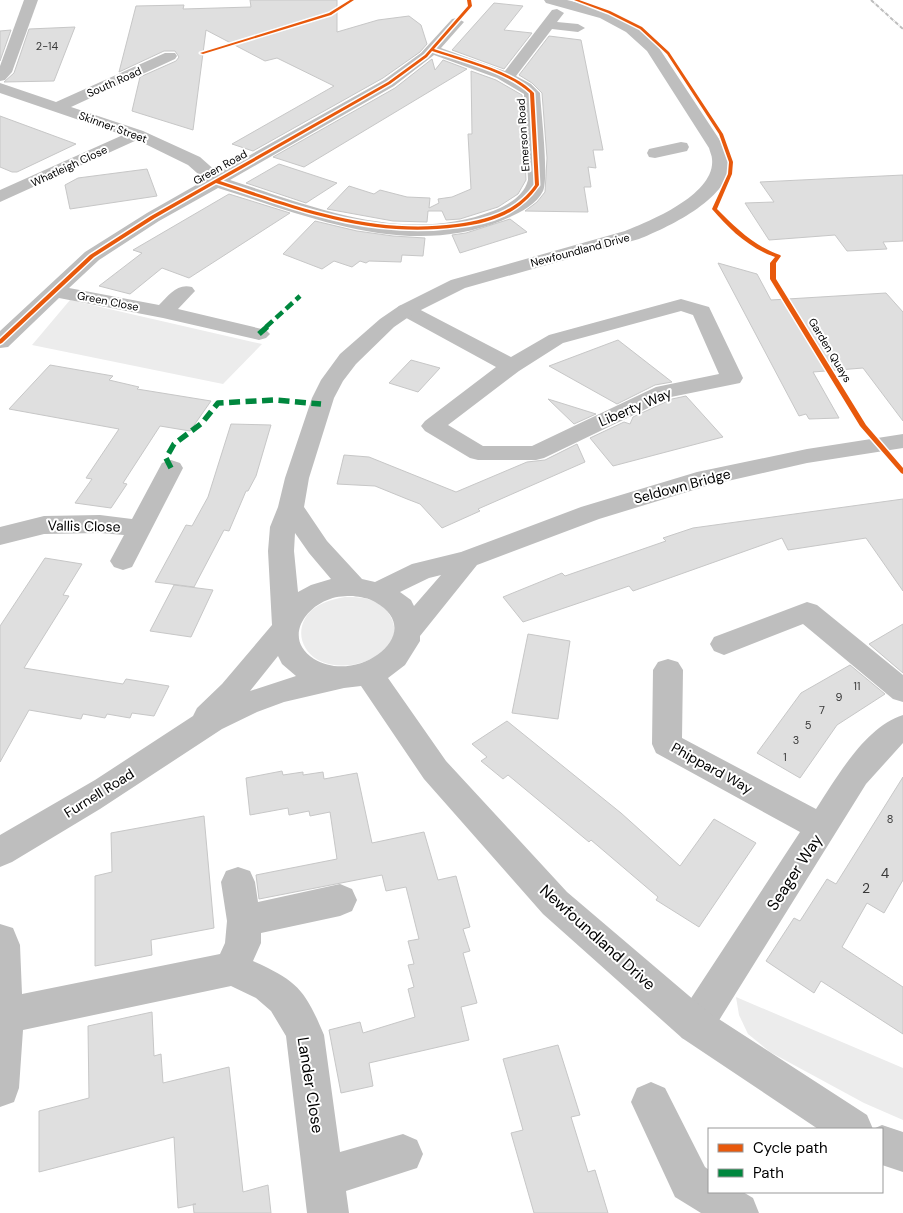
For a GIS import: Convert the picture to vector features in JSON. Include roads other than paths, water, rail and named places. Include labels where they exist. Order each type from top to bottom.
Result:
[{"type":"street","points":[[0,78],[5,72],[31,0]]},
{"type":"street","name":"Newfoundland Drive","points":[[553,12],[591,10],[605,15],[630,29],[652,48],[717,148],[721,160],[719,170],[709,190],[684,211],[656,226],[632,235],[458,284],[406,310],[387,323],[348,359],[332,380],[322,398],[291,507],[283,527],[281,551],[286,625],[285,642],[289,653],[298,663],[310,671],[324,676],[355,676],[435,770],[555,903],[695,1025],[851,1128]]},
{"type":"street","points":[[507,78],[553,12],[578,28]]},
{"type":"street","name":"Green Road","points":[[0,342],[92,256],[153,217],[218,182],[389,83],[429,53],[457,22]]},
{"type":"street","name":"Emerson Road","points":[[218,182],[341,221],[371,227],[404,230],[435,230],[492,219],[520,204],[534,191],[537,180],[532,93],[529,88],[507,78],[429,53]]},
{"type":"street","name":"South Road","points":[[57,107],[170,56]]},
{"type":"street","name":"Skinner Street","points":[[0,88],[23,94],[137,134],[194,160],[218,182]]},
{"type":"street","points":[[0,103],[23,94]]},
{"type":"street","name":"Whatleigh Close","points":[[0,197],[137,134]]},
{"type":"street","points":[[655,153],[681,147]]},
{"type":"street","name":"Green Close","points":[[53,291],[163,312],[259,334]]},
{"type":"street","points":[[163,312],[184,291]]},
{"type":"street","name":"Liberty Way","points":[[681,305],[702,311],[732,378],[664,392],[536,453],[478,453],[433,426],[511,366],[556,339],[681,305]]},
{"type":"street","points":[[406,310],[511,366]]},
{"type":"street","name":"Seldown Bridge","points":[[379,591],[421,571],[468,559],[590,513],[706,478],[807,456],[903,441]]},
{"type":"street","name":"Vallis Close","points":[[123,561],[171,468]]},
{"type":"street","points":[[291,507],[318,547],[353,586]]},
{"type":"street","name":"Vallis Close","points":[[0,536],[44,525],[100,524],[140,528]]},
{"type":"street","points":[[409,631],[468,559]]},
{"type":"street","points":[[286,625],[293,611],[313,595],[325,590],[353,586],[379,591],[391,598],[401,606],[409,622],[407,640],[398,657],[380,670],[355,676]]},
{"type":"street","points":[[724,644],[807,612],[903,691]]},
{"type":"street","name":"Furnell Road","points":[[0,852],[57,820],[140,767],[194,729],[232,692],[286,625]]},
{"type":"street","name":"Phippard Way","points":[[668,670],[667,744],[822,828]]},
{"type":"street","name":"Furnell Road","points":[[194,729],[236,709],[299,686],[355,676]]},
{"type":"street","name":"Seager Way","points":[[695,1025],[854,776],[899,735]]},
{"type":"street","points":[[5,1016],[232,969],[243,942],[244,922],[238,882]]},
{"type":"street","points":[[244,922],[340,900]]},
{"type":"street","points":[[0,940],[2,945],[5,1016],[0,1088]]},
{"type":"street","name":"Lander Close","points":[[232,969],[269,986],[284,998],[296,1016],[305,1035],[326,1195],[403,1154]]},
{"type":"street","points":[[651,1102],[690,1182],[738,1213]]},
{"type":"street","points":[[883,1145],[903,1152]]},
{"type":"railway","points":[[871,0],[903,29]]}]
